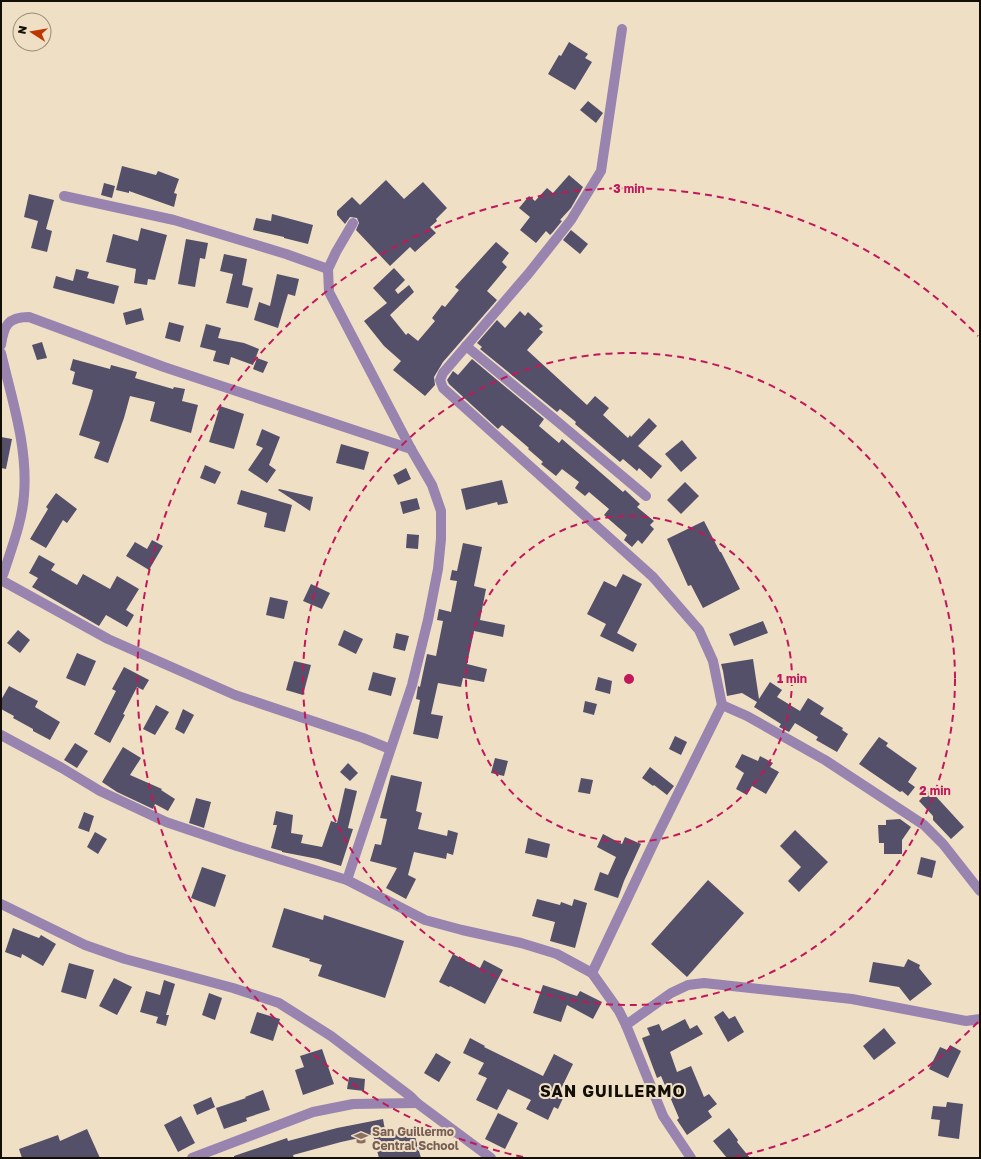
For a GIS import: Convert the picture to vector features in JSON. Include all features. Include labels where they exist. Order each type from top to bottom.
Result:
[{"type":"street","points":[[592,973],[657,836],[722,705],[713,661],[699,630],[653,577],[443,388],[440,380],[443,373],[530,273],[572,220],[602,171],[622,29]]},
{"type":"street","points":[[64,196],[174,220],[286,254],[328,269]]},
{"type":"street","points":[[347,880],[412,685],[428,620],[438,569],[441,539],[441,511],[432,485],[411,449],[329,292],[328,269],[353,223]]},
{"type":"street","points":[[1,345],[5,326],[9,322],[17,317],[29,317],[164,367],[411,449]]},
{"type":"street","points":[[466,346],[646,496]]},
{"type":"street","points":[[1,353],[21,435],[25,466],[24,496],[19,524],[1,579],[108,639],[235,695],[363,738],[390,750]]},
{"type":"street","points":[[722,705],[747,716],[825,760],[924,825],[942,844],[980,891]]},
{"type":"street","points":[[1,735],[62,768],[100,791],[166,822],[347,880],[425,920],[521,943],[556,954],[592,973],[612,1000],[626,1026],[663,1116],[691,1158]]},
{"type":"street","points":[[1,904],[85,945],[125,959],[232,988],[279,1003],[331,1036],[491,1158]]},
{"type":"street","points":[[626,1026],[671,993],[688,985],[704,983],[852,999],[966,1021],[980,1019]]},
{"type":"street","points":[[192,1158],[313,1112],[353,1104],[417,1103]]},
{"type":"building","points":[[569,42],[588,54],[585,58],[592,62],[575,90],[548,74],[559,55],[561,56]]},
{"type":"building","points":[[588,101],[603,113],[596,123],[580,110]]},
{"type":"building","points":[[122,166],[156,175],[158,171],[179,179],[174,193],[177,194],[174,207],[129,191],[129,193],[116,190]]},
{"type":"building","points":[[569,175],[583,187],[571,208],[560,220],[562,221],[553,232],[550,235],[546,231],[536,243],[520,230],[530,217],[519,208],[529,196],[535,201],[547,188],[553,193]]},
{"type":"building","points":[[386,180],[404,199],[423,182],[447,208],[436,219],[437,221],[430,227],[436,233],[415,252],[410,247],[390,266],[356,230],[359,223],[357,218],[350,217],[345,224],[337,215],[337,211],[352,197],[360,205]]},
{"type":"building","points":[[104,183],[115,186],[112,198],[101,195]]},
{"type":"building","points":[[29,194],[54,200],[46,229],[52,231],[47,252],[31,248],[38,221],[24,217]]},
{"type":"building","points":[[272,214],[313,225],[308,244],[253,230],[256,218],[271,221]]},
{"type":"building","points":[[141,228],[167,235],[155,280],[148,279],[147,285],[134,283],[136,269],[106,262],[113,234],[138,241]]},
{"type":"building","points":[[571,230],[588,244],[580,254],[563,240]]},
{"type":"building","points":[[186,239],[208,243],[205,259],[200,258],[195,287],[178,284]]},
{"type":"building","points":[[496,242],[509,253],[502,262],[507,267],[487,291],[497,300],[443,362],[434,377],[435,385],[425,396],[393,370],[401,361],[384,346],[364,321],[387,303],[373,288],[394,268],[405,280],[395,290],[398,294],[409,285],[414,292],[390,315],[406,335],[408,333],[418,341],[435,321],[432,318],[442,305],[445,307],[459,290],[455,287]]},
{"type":"building","points":[[224,254],[247,259],[242,285],[253,288],[248,308],[226,303],[233,274],[220,271]]},
{"type":"building","points":[[76,269],[89,272],[87,278],[119,286],[114,304],[53,288],[56,276],[73,281]]},
{"type":"building","points":[[277,274],[299,279],[295,296],[288,294],[278,328],[254,320],[259,302],[270,306]]},
{"type":"building","points":[[141,308],[144,320],[126,325],[123,313]]},
{"type":"building","points":[[520,311],[525,316],[528,312],[543,326],[539,329],[543,332],[527,350],[587,405],[595,396],[609,408],[603,415],[628,438],[630,435],[631,437],[649,418],[657,426],[638,446],[662,466],[651,479],[639,468],[637,471],[623,459],[620,462],[575,424],[576,422],[560,409],[557,412],[480,349],[482,347],[477,343],[497,320],[505,328]]},
{"type":"building","points":[[169,322],[184,326],[180,342],[165,338]]},
{"type":"building","points":[[206,324],[221,328],[218,338],[244,343],[259,349],[253,365],[231,357],[229,365],[213,361],[216,351],[200,347]]},
{"type":"building","points":[[42,342],[47,358],[37,360],[32,345]]},
{"type":"building","points":[[257,358],[268,362],[263,373],[253,369]]},
{"type":"building","points":[[73,359],[110,369],[111,365],[137,372],[135,378],[173,389],[174,387],[185,389],[182,401],[198,405],[191,433],[150,421],[155,402],[130,396],[108,463],[94,458],[100,442],[79,435],[93,390],[72,384],[75,372],[70,370]]},
{"type":"building","points":[[472,359],[544,419],[539,426],[559,443],[562,439],[623,492],[625,490],[640,504],[637,507],[654,521],[650,525],[654,529],[642,544],[638,540],[632,547],[624,540],[627,535],[604,515],[609,509],[589,492],[585,496],[575,488],[579,482],[562,469],[556,476],[541,464],[543,462],[528,449],[529,448],[502,425],[498,429],[449,384],[447,380],[453,371],[458,375]]},
{"type":"building","points":[[220,406],[244,414],[234,449],[209,442]]},
{"type":"building","points":[[262,429],[280,437],[269,465],[276,470],[267,483],[248,470],[263,448],[256,445]]},
{"type":"building","points":[[1,437],[12,439],[6,469],[1,468]]},
{"type":"building","points":[[682,440],[697,458],[681,472],[665,454]]},
{"type":"building","points":[[341,444],[369,452],[364,470],[336,463]]},
{"type":"building","points":[[205,465],[221,472],[215,484],[200,478]]},
{"type":"building","points":[[406,468],[411,479],[398,485],[393,475]]},
{"type":"building","points":[[502,480],[508,503],[498,505],[497,502],[466,510],[461,489]]},
{"type":"building","points":[[685,482],[699,496],[681,514],[667,500]]},
{"type":"building","points":[[241,490],[292,505],[285,532],[264,527],[267,513],[237,504]]},
{"type":"building","points":[[278,490],[313,497],[310,511]]},
{"type":"building","points":[[56,493],[77,509],[67,523],[63,520],[46,548],[30,539],[48,509],[46,507]]},
{"type":"building","points":[[417,498],[420,509],[403,514],[400,502]]},
{"type":"building","points":[[704,521],[740,589],[703,608],[691,585],[688,586],[667,539]]},
{"type":"building","points":[[407,534],[419,535],[418,549],[406,548]]},
{"type":"building","points":[[152,540],[163,546],[149,570],[126,556],[135,542],[147,549]]},
{"type":"building","points":[[463,543],[482,547],[474,586],[486,589],[480,620],[505,625],[503,637],[474,631],[467,664],[487,669],[484,682],[463,678],[461,687],[438,683],[431,714],[443,716],[438,739],[413,734],[420,700],[416,699],[427,654],[436,656],[443,621],[437,620],[439,609],[451,612],[457,581],[450,580],[452,570],[457,571]]},
{"type":"building","points":[[39,555],[55,564],[51,570],[77,585],[83,574],[110,589],[117,576],[139,589],[126,610],[134,615],[127,627],[106,615],[99,626],[32,587],[38,578],[29,573]]},
{"type":"building","points":[[623,574],[642,584],[617,633],[637,644],[633,652],[600,636],[606,624],[587,614],[604,581],[616,587]]},
{"type":"building","points":[[311,584],[330,593],[322,609],[303,601]]},
{"type":"building","points":[[270,597],[288,601],[284,619],[266,615]]},
{"type":"building","points":[[763,621],[768,633],[734,646],[729,634]]},
{"type":"building","points":[[18,630],[30,640],[20,653],[7,643]]},
{"type":"building","points":[[344,630],[363,639],[356,654],[338,645]]},
{"type":"building","points":[[396,633],[409,636],[405,651],[393,648]]},
{"type":"building","points":[[77,653],[96,661],[85,686],[66,678]]},
{"type":"building","points":[[753,659],[759,699],[770,682],[782,690],[777,697],[800,711],[808,698],[824,708],[820,714],[843,728],[842,730],[848,734],[837,752],[816,740],[818,737],[795,723],[789,732],[779,727],[781,724],[754,707],[757,702],[742,693],[727,696],[721,664]]},
{"type":"building","points":[[294,661],[311,665],[303,695],[286,690]]},
{"type":"building","points":[[124,667],[149,680],[143,690],[137,687],[123,714],[125,715],[110,743],[94,734],[116,691],[112,689]]},
{"type":"building","points":[[373,672],[396,678],[391,696],[368,690]]},
{"type":"building","points":[[598,677],[612,681],[610,694],[595,690]]},
{"type":"building","points":[[9,686],[38,701],[35,707],[60,722],[50,740],[33,731],[33,729],[13,718],[14,716],[1,709],[1,700]]},
{"type":"building","points":[[585,701],[597,704],[594,715],[583,712]]},
{"type":"building","points":[[156,705],[169,712],[155,735],[143,729]]},
{"type":"building","points":[[183,709],[194,715],[184,734],[175,729]]},
{"type":"building","points":[[675,736],[687,742],[681,755],[669,749]]},
{"type":"building","points":[[879,737],[888,743],[886,746],[917,768],[908,782],[915,787],[908,796],[859,764]]},
{"type":"building","points":[[75,743],[88,751],[77,768],[64,760]]},
{"type":"building","points":[[123,747],[141,758],[130,775],[162,789],[161,790],[175,799],[168,811],[155,804],[153,809],[117,792],[102,782]]},
{"type":"building","points":[[742,754],[758,761],[760,756],[773,763],[770,767],[779,772],[766,794],[752,786],[747,795],[736,789],[744,773],[735,767]]},
{"type":"building","points":[[495,758],[508,761],[504,776],[491,773]]},
{"type":"building","points":[[348,763],[358,773],[350,781],[340,772]]},
{"type":"building","points":[[650,767],[674,786],[667,795],[642,778]]},
{"type":"building","points":[[391,775],[422,782],[416,811],[422,813],[418,829],[447,836],[448,830],[458,833],[453,855],[447,853],[446,859],[414,852],[408,875],[416,879],[406,899],[386,888],[397,868],[370,861],[375,844],[381,845],[387,819],[380,818]]},
{"type":"building","points":[[581,778],[593,780],[590,794],[578,792]]},
{"type":"building","points":[[345,788],[357,791],[348,828],[353,829],[341,866],[271,848],[277,825],[273,825],[276,811],[293,815],[291,833],[303,835],[301,843],[322,847],[331,821],[337,823]]},
{"type":"building","points":[[928,791],[929,793],[931,791],[964,827],[951,839],[933,820],[933,816],[919,801]]},
{"type":"building","points":[[196,798],[211,802],[204,828],[189,823]]},
{"type":"building","points":[[84,812],[94,816],[89,832],[78,828]]},
{"type":"building","points":[[900,819],[911,827],[902,840],[902,854],[884,854],[884,843],[879,843],[878,825],[886,825],[886,820]]},
{"type":"building","points":[[795,830],[828,862],[799,892],[788,881],[801,867],[780,846]]},
{"type":"building","points":[[95,832],[107,839],[98,854],[87,847]]},
{"type":"building","points":[[603,834],[622,844],[625,837],[641,844],[618,898],[594,890],[600,872],[608,875],[616,857],[597,847]]},
{"type":"building","points":[[528,838],[550,844],[547,858],[525,853]]},
{"type":"building","points":[[921,857],[936,861],[932,878],[917,874]]},
{"type":"building","points":[[202,867],[226,875],[215,907],[191,898]]},
{"type":"building","points":[[708,880],[744,913],[687,977],[651,944]]},
{"type":"building","points":[[537,899],[560,905],[561,902],[572,906],[574,899],[587,903],[575,948],[550,941],[555,922],[532,916]]},
{"type":"building","points":[[284,908],[323,920],[324,915],[404,941],[385,998],[318,976],[322,965],[309,961],[310,959],[272,947]]},
{"type":"building","points":[[13,928],[39,938],[41,935],[56,944],[43,966],[22,954],[21,958],[5,952]]},
{"type":"building","points":[[453,954],[480,968],[484,960],[503,970],[485,1004],[439,982]]},
{"type":"building","points":[[908,959],[920,965],[919,968],[932,984],[910,1001],[899,987],[869,982],[873,962],[904,967]]},
{"type":"building","points":[[69,963],[94,970],[86,999],[61,992]]},
{"type":"building","points":[[114,978],[132,987],[117,1015],[99,1006]]},
{"type":"building","points":[[164,980],[175,984],[166,1015],[169,1015],[166,1026],[156,1023],[158,1017],[140,1012],[146,991],[160,995]]},
{"type":"building","points":[[543,985],[577,996],[580,991],[602,1002],[593,1019],[567,1005],[561,1022],[533,1013]]},
{"type":"building","points":[[209,993],[222,998],[215,1020],[202,1015]]},
{"type":"building","points":[[723,1011],[729,1019],[735,1016],[744,1032],[728,1042],[714,1017]]},
{"type":"building","points":[[257,1012],[280,1019],[273,1041],[250,1033]]},
{"type":"building","points":[[685,1019],[690,1029],[697,1025],[703,1034],[670,1052],[677,1072],[691,1066],[704,1097],[709,1094],[717,1104],[708,1111],[712,1117],[687,1135],[677,1120],[679,1118],[661,1076],[657,1078],[642,1038],[650,1035],[647,1028],[659,1024],[662,1031]]},
{"type":"building","points":[[884,1028],[896,1043],[874,1060],[863,1046]]},
{"type":"building","points":[[470,1038],[485,1046],[484,1047],[543,1076],[554,1054],[573,1064],[559,1093],[564,1096],[558,1109],[554,1107],[548,1120],[526,1109],[531,1100],[508,1089],[497,1110],[476,1100],[487,1078],[478,1074],[484,1063],[463,1053]]},
{"type":"building","points":[[950,1045],[961,1051],[948,1078],[929,1069],[940,1047],[947,1050]]},
{"type":"building","points":[[322,1049],[334,1084],[303,1095],[295,1070],[304,1067],[300,1056]]},
{"type":"building","points":[[436,1053],[451,1062],[439,1082],[424,1073]]},
{"type":"building","points":[[349,1077],[365,1079],[364,1091],[347,1089]]},
{"type":"building","points":[[263,1090],[270,1110],[246,1118],[247,1121],[224,1129],[216,1108],[246,1098],[245,1097]]},
{"type":"building","points":[[211,1097],[215,1107],[197,1115],[193,1105]]},
{"type":"building","points":[[947,1102],[963,1104],[959,1139],[938,1136],[940,1120],[931,1119],[933,1106],[946,1107]]},
{"type":"building","points":[[498,1113],[518,1123],[505,1149],[485,1139]]},
{"type":"building","points":[[181,1116],[195,1143],[178,1152],[164,1125]]},
{"type":"building","points":[[383,1119],[386,1136],[413,1129],[421,1158],[379,1158],[373,1135],[293,1155],[294,1158],[234,1158],[234,1156],[287,1138],[288,1141],[337,1128]]},
{"type":"building","points":[[729,1128],[738,1140],[737,1142],[750,1158],[727,1158],[713,1141]]},
{"type":"building","points":[[87,1129],[100,1158],[22,1158],[19,1149],[58,1135],[60,1141]]},
{"type":"place","name":"San Guillermo Central School","points":[[361,1138]]},
{"type":"district","name":"SAN GUILLERMO","points":[[613,1091]]}]
